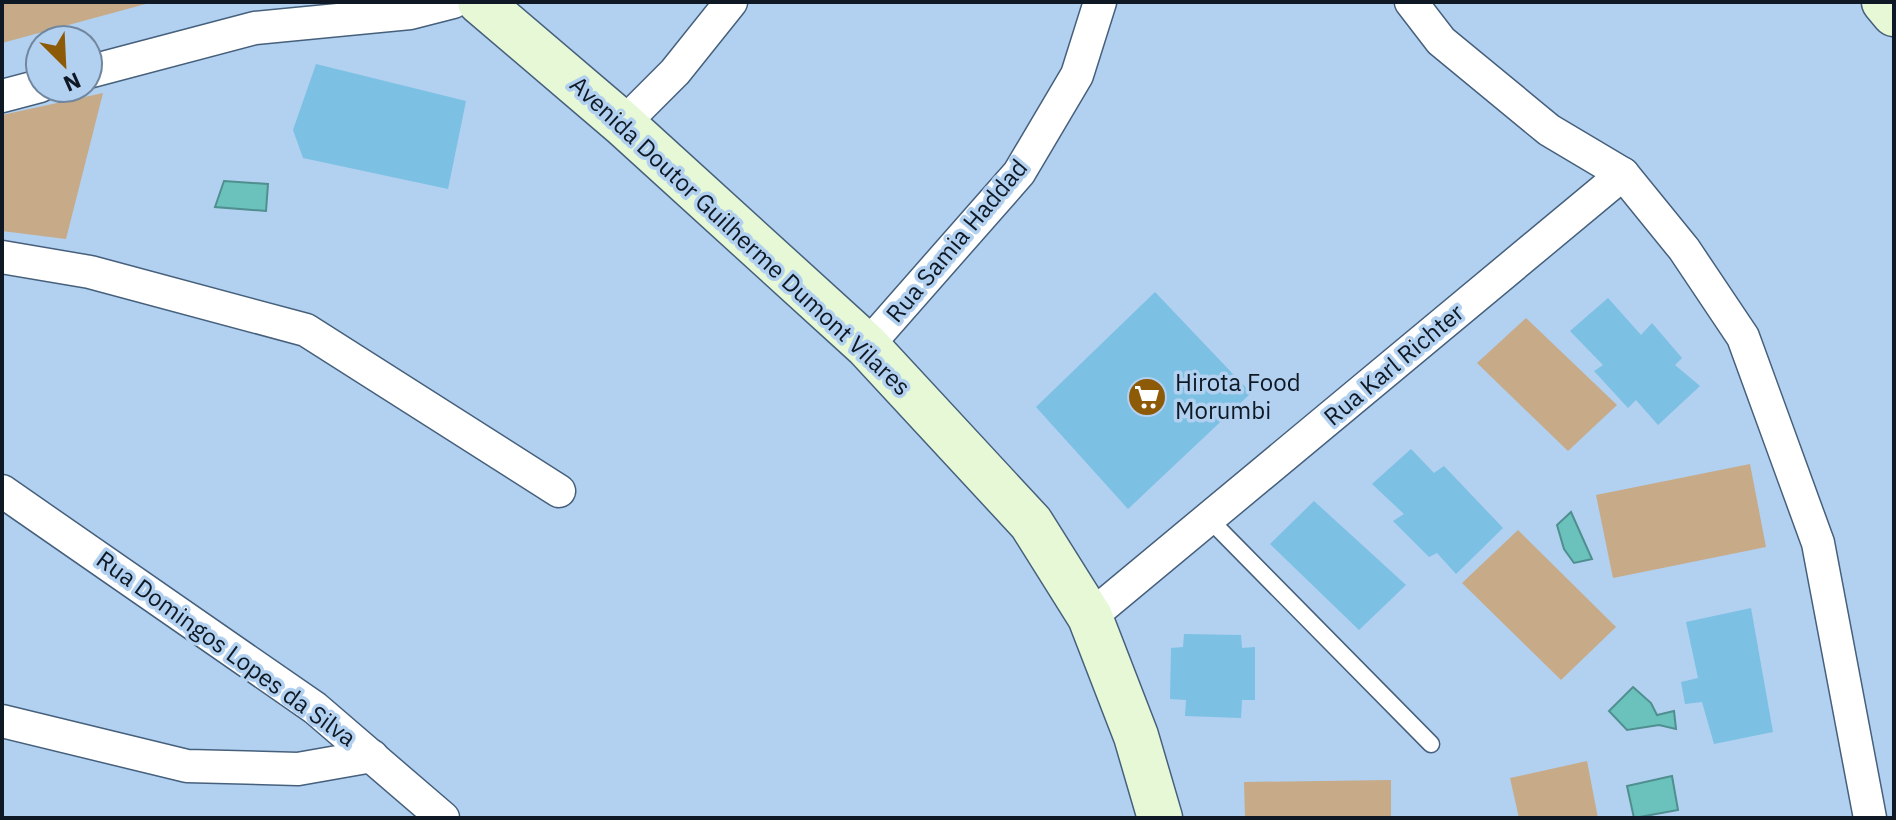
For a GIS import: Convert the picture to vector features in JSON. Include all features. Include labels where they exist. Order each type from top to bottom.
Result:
[{"type":"main road","name":"Avenida Doutor Guilherme Dumont Vilares","points":[[480,2],[623,124],[867,346],[1031,523],[1090,617],[1136,736],[1160,818]]},
{"type":"main road","points":[[1884,2],[1894,14]]},
{"type":"street","points":[[104,68],[255,28],[410,13],[453,2]]},
{"type":"street","points":[[623,124],[675,72],[731,2]]},
{"type":"street","name":"Rua Samia Haddad","points":[[867,346],[1019,173],[1077,75],[1100,2]]},
{"type":"street","points":[[1411,2],[1441,41],[1549,130],[1623,174],[1684,249],[1743,337],[1818,543],[1870,818]]},
{"type":"street","points":[[2,96],[24,90]]},
{"type":"street","name":"Rua Karl Richter","points":[[1090,617],[1623,174]]},
{"type":"street","points":[[2,257],[90,272],[306,330],[559,491]]},
{"type":"street","name":"Rua Domingos Lopes da Silva","points":[[2,491],[315,708],[443,818]]},
{"type":"street","points":[[2,721],[187,766],[298,769],[372,756]]},
{"type":"lane","points":[[1209,519],[1431,744]]},
{"type":"shaded area","points":[[2,2],[153,2],[72,24],[24,24],[24,37],[2,43]]},
{"type":"shaded area","points":[[52,104],[100,104],[66,239],[2,231],[2,115]]},
{"type":"shaded area","points":[[224,181],[268,184],[266,211],[215,207]]},
{"type":"shaded area","points":[[1526,318],[1617,405],[1568,451],[1477,363]]},
{"type":"shaded area","points":[[1750,464],[1766,547],[1613,578],[1596,495]]},
{"type":"shaded area","points":[[1571,512],[1592,559],[1574,563],[1564,549],[1557,525]]},
{"type":"shaded area","points":[[1518,530],[1616,627],[1561,680],[1462,583]]},
{"type":"shaded area","points":[[1633,687],[1651,703],[1657,715],[1674,711],[1676,729],[1659,725],[1627,730],[1609,711]]},
{"type":"shaded area","points":[[1587,761],[1598,818],[1519,818],[1510,778]]},
{"type":"shaded area","points":[[1672,776],[1678,810],[1634,818],[1627,786]]},
{"type":"shaded area","points":[[1391,780],[1391,818],[1245,818],[1244,782]]},
{"type":"building","points":[[316,64],[466,101],[448,189],[303,158],[293,130]]},
{"type":"building","name":"Hirota Food Morumbi","points":[[1155,292],[1251,393],[1128,509],[1036,407]]},
{"type":"building","points":[[1608,298],[1641,335],[1652,323],[1682,358],[1675,365],[1700,386],[1658,425],[1636,400],[1628,408],[1594,371],[1603,365],[1570,331]]},
{"type":"building","points":[[1411,449],[1434,473],[1444,466],[1503,528],[1456,574],[1437,553],[1429,557],[1393,521],[1404,514],[1372,484]]},
{"type":"building","points":[[1314,501],[1406,585],[1359,630],[1270,544]]},
{"type":"building","points":[[1751,608],[1773,732],[1714,744],[1702,702],[1685,704],[1681,682],[1698,678],[1686,622]]},
{"type":"building","points":[[1184,634],[1241,635],[1242,648],[1255,647],[1255,700],[1242,700],[1241,718],[1185,716],[1186,700],[1170,699],[1171,648],[1183,647]]},
{"type":"place","name":"Hirota Food Morumbi","points":[[1147,397]]}]
